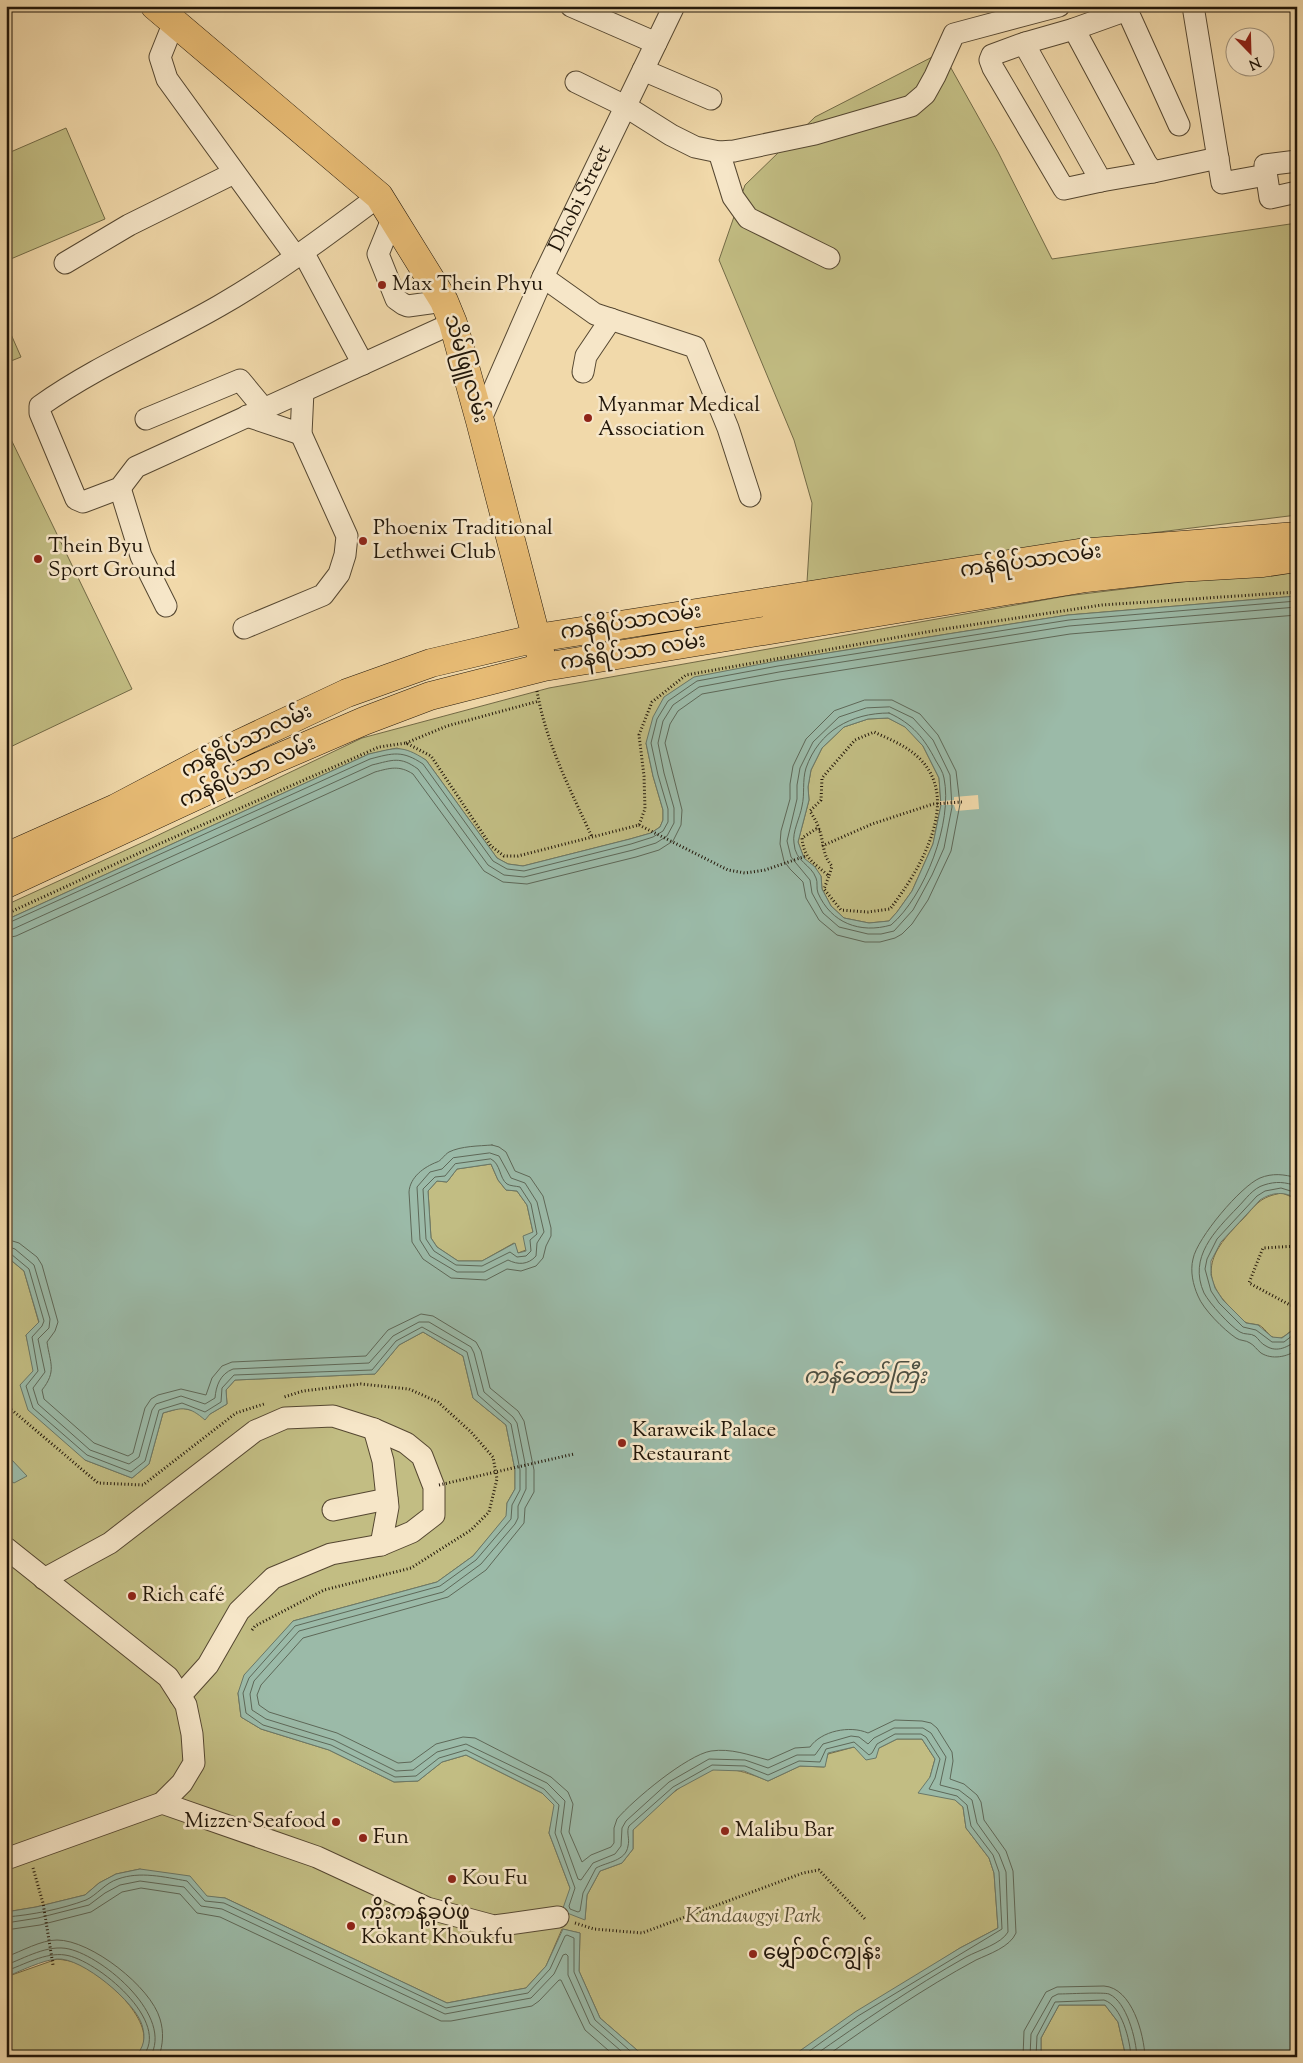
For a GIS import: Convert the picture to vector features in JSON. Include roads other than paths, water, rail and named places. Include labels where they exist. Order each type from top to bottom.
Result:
[{"type":"main road","name":"သိမ်ဖြူလမ်း","points":[[165,14],[386,207],[449,312],[480,421],[544,667]]},
{"type":"main road","name":"ကန်ရိပ်သာလမ်း","points":[[6,857],[116,808],[226,750],[347,693],[431,663],[537,638],[1079,553],[1297,536]]},
{"type":"main road","name":"ကန်ရိပ်သာ လမ်း","points":[[6,884],[364,721],[430,696],[544,667],[1086,578],[1177,568],[1263,563],[1297,558]]},
{"type":"street","points":[[571,6],[656,43]]},
{"type":"street","name":"Dhobi Street","points":[[480,421],[543,277],[674,6]]},
{"type":"street","points":[[576,82],[625,106],[687,143],[719,152],[759,146],[815,134],[911,106],[924,94],[936,76],[954,34],[1059,6]]},
{"type":"street","points":[[1193,6],[1222,183],[1266,174]]},
{"type":"street","points":[[1179,124],[1127,10],[1074,30],[1025,43],[992,55],[990,60],[1064,189],[1218,158]]},
{"type":"street","points":[[165,14],[160,57],[168,79],[234,173],[300,255],[363,364]]},
{"type":"street","points":[[1074,30],[1146,163],[1153,172]]},
{"type":"street","points":[[1025,43],[1102,181]]},
{"type":"street","points":[[643,70],[711,98]]},
{"type":"street","points":[[719,152],[732,197],[748,218],[829,258]]},
{"type":"street","points":[[1297,161],[1264,165],[1270,198],[1297,192]]},
{"type":"street","points":[[65,263],[129,225],[234,173]]},
{"type":"street","points":[[386,207],[300,255],[220,306],[69,385],[40,406],[40,413],[76,499],[83,502],[120,488],[136,467],[363,364],[449,312]]},
{"type":"street","points":[[386,207],[378,254],[396,299],[408,306],[449,312]]},
{"type":"street","points":[[543,277],[595,314],[695,347],[728,428],[750,496]]},
{"type":"street","points":[[583,372],[586,356],[611,319]]},
{"type":"street","points":[[146,419],[240,380],[256,413],[302,434]]},
{"type":"street","points":[[244,628],[323,595],[339,574],[345,555],[346,536],[302,434],[303,391]]},
{"type":"street","points":[[120,488],[142,556],[166,606]]},
{"type":"street","points":[[44,1579],[110,1543],[255,1431],[285,1418],[333,1416],[374,1429],[406,1442],[422,1456],[434,1487],[434,1515],[412,1532],[381,1545],[330,1554],[273,1578],[239,1611],[208,1665],[180,1696]]},
{"type":"street","points":[[374,1429],[383,1461],[388,1507],[381,1545]]},
{"type":"street","points":[[333,1510],[387,1499]]},
{"type":"street","points":[[6,1548],[168,1677],[186,1705],[192,1734],[194,1763],[182,1783],[162,1803],[6,1859]]},
{"type":"street","points":[[162,1803],[316,1856],[426,1908],[494,1926],[558,1918]]},
{"type":"water","name":"ကန်တော်ကြီး","points":[[1297,596],[1297,1199],[1292,1196],[1278,1194],[1269,1195],[1260,1200],[1221,1242],[1211,1261],[1211,1275],[1215,1288],[1223,1300],[1246,1323],[1258,1325],[1272,1337],[1282,1338],[1297,1327],[1297,2057],[1126,2057],[1118,2022],[1105,2005],[1059,2005],[1041,2038],[1041,2057],[791,2057],[855,2012],[960,1948],[998,1928],[994,1873],[989,1858],[966,1828],[963,1807],[955,1800],[918,1793],[930,1777],[935,1759],[922,1739],[897,1739],[879,1748],[876,1758],[866,1760],[854,1747],[828,1753],[825,1767],[800,1766],[768,1781],[744,1771],[713,1770],[676,1790],[633,1830],[633,1849],[622,1863],[600,1871],[587,1895],[585,1920],[562,1911],[570,1888],[549,1833],[554,1805],[542,1793],[466,1755],[442,1762],[418,1781],[394,1782],[329,1750],[261,1729],[241,1717],[238,1693],[244,1675],[293,1621],[437,1582],[473,1556],[506,1516],[507,1503],[515,1489],[515,1470],[506,1425],[473,1398],[463,1356],[423,1332],[399,1345],[375,1374],[235,1380],[226,1390],[227,1404],[210,1414],[205,1420],[186,1409],[163,1413],[149,1464],[132,1478],[85,1460],[28,1410],[20,1385],[33,1371],[26,1335],[39,1322],[24,1271],[6,1256],[6,920],[369,754],[392,749],[404,749],[426,760],[497,858],[508,864],[523,866],[651,833],[660,827],[663,820],[663,810],[646,743],[653,717],[664,697],[694,677],[777,661],[1068,615]],"holes":[[[888,718],[905,727],[923,746],[939,778],[941,805],[933,844],[912,891],[889,921],[869,923],[844,918],[831,906],[822,889],[821,876],[815,867],[804,858],[798,842],[809,800],[808,787],[811,770],[822,748],[844,727],[868,719]],[[491,1164],[498,1180],[506,1190],[517,1191],[527,1205],[533,1232],[523,1236],[526,1251],[518,1253],[515,1243],[482,1261],[458,1261],[437,1247],[431,1238],[428,1191],[437,1181],[447,1182],[457,1169]]]},
{"type":"water","points":[[11,1459],[27,1476],[14,1483],[6,1478],[6,1461]]},
{"type":"water","points":[[140,1869],[190,1876],[207,1896],[225,1898],[447,2003],[526,1988],[546,1966],[563,1929],[580,1933],[579,1971],[600,2018],[645,2057],[135,2057],[142,2046],[144,2038],[138,2016],[119,1994],[93,1973],[68,1960],[57,1959],[38,1964],[6,1977],[6,1912],[85,1895],[99,1883],[116,1874]]},
{"type":"place","name":"Max Thein Phyu","points":[[382,285]]},
{"type":"place","name":"Myanmar Medical Association","points":[[588,418]]},
{"type":"place","name":"Phoenix Traditional Lethwei Club","points":[[363,541]]},
{"type":"place","name":"Thein Byu Sport Ground","points":[[38,559]]},
{"type":"place","name":"Karaweik Palace Restaurant","points":[[622,1443]]},
{"type":"place","name":"Rich café","points":[[132,1596]]},
{"type":"place","name":"Mizzen Seafood","points":[[336,1822]]},
{"type":"place","name":"Malibu Bar","points":[[725,1831]]},
{"type":"place","name":"Fun","points":[[363,1838]]},
{"type":"place","name":"Kou Fu","points":[[452,1879]]},
{"type":"place","name":"ကိုးကန့်ခုပ်ဖူ Kokant Khoukfu","points":[[351,1926]]},
{"type":"place","name":"မျှော်စင်ကျွန်း","points":[[753,1954]]},
{"type":"park label","name":"Kandawgyi Park","points":[[753,1917]]}]
